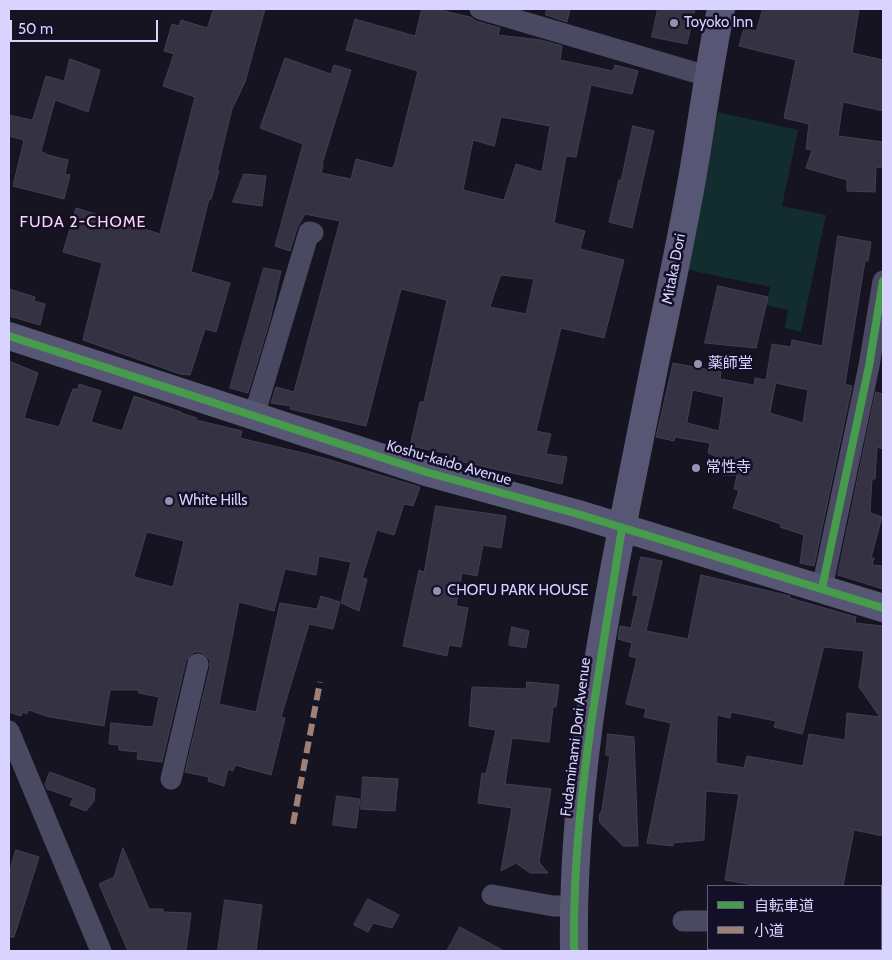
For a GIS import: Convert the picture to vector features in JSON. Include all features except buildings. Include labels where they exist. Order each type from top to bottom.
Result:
[{"type":"main road","name":"Mitaka Dori","points":[[622,528],[692,178],[707,76],[721,9]]},
{"type":"main road","name":"Koshu-kaido Avenue","points":[[9,336],[426,472],[622,528],[883,608]]},
{"type":"main road","name":"Fudaminami Dori Avenue","points":[[574,951],[574,906],[584,772],[596,681],[622,528]]},
{"type":"street","points":[[480,9],[707,76]]},
{"type":"street","points":[[254,416],[300,278],[308,232],[313,233]]},
{"type":"street","points":[[822,588],[869,366],[883,281]]},
{"type":"street","points":[[171,779],[198,664]]},
{"type":"street","points":[[9,731],[16,766],[101,951]]},
{"type":"street","points":[[492,896],[553,906],[574,906]]},
{"type":"street","points":[[683,921],[707,921]]},
{"type":"green space","points":[[718,112],[798,130],[782,206],[826,215],[801,332],[785,328],[788,310],[766,305],[770,287],[684,269]]},
{"type":"marked path","points":[[293,824],[320,682]]},
{"type":"cycle path","points":[[822,588],[869,366],[883,281]]},
{"type":"cycle path","points":[[9,336],[426,472],[578,514],[883,608]]},
{"type":"cycle path","points":[[574,951],[578,844],[583,791],[589,739],[622,528]]},
{"type":"place","name":"Toyoko Inn","points":[[674,23]]},
{"type":"place","name":"薬師堂","points":[[698,364]]},
{"type":"place","name":"常性寺","points":[[696,468]]},
{"type":"place","name":"White Hills","points":[[169,501]]},
{"type":"place","name":"CHOFU PARK HOUSE","points":[[437,591]]},
{"type":"district","name":"FUDA 2-CHOME","points":[[83,222]]}]
